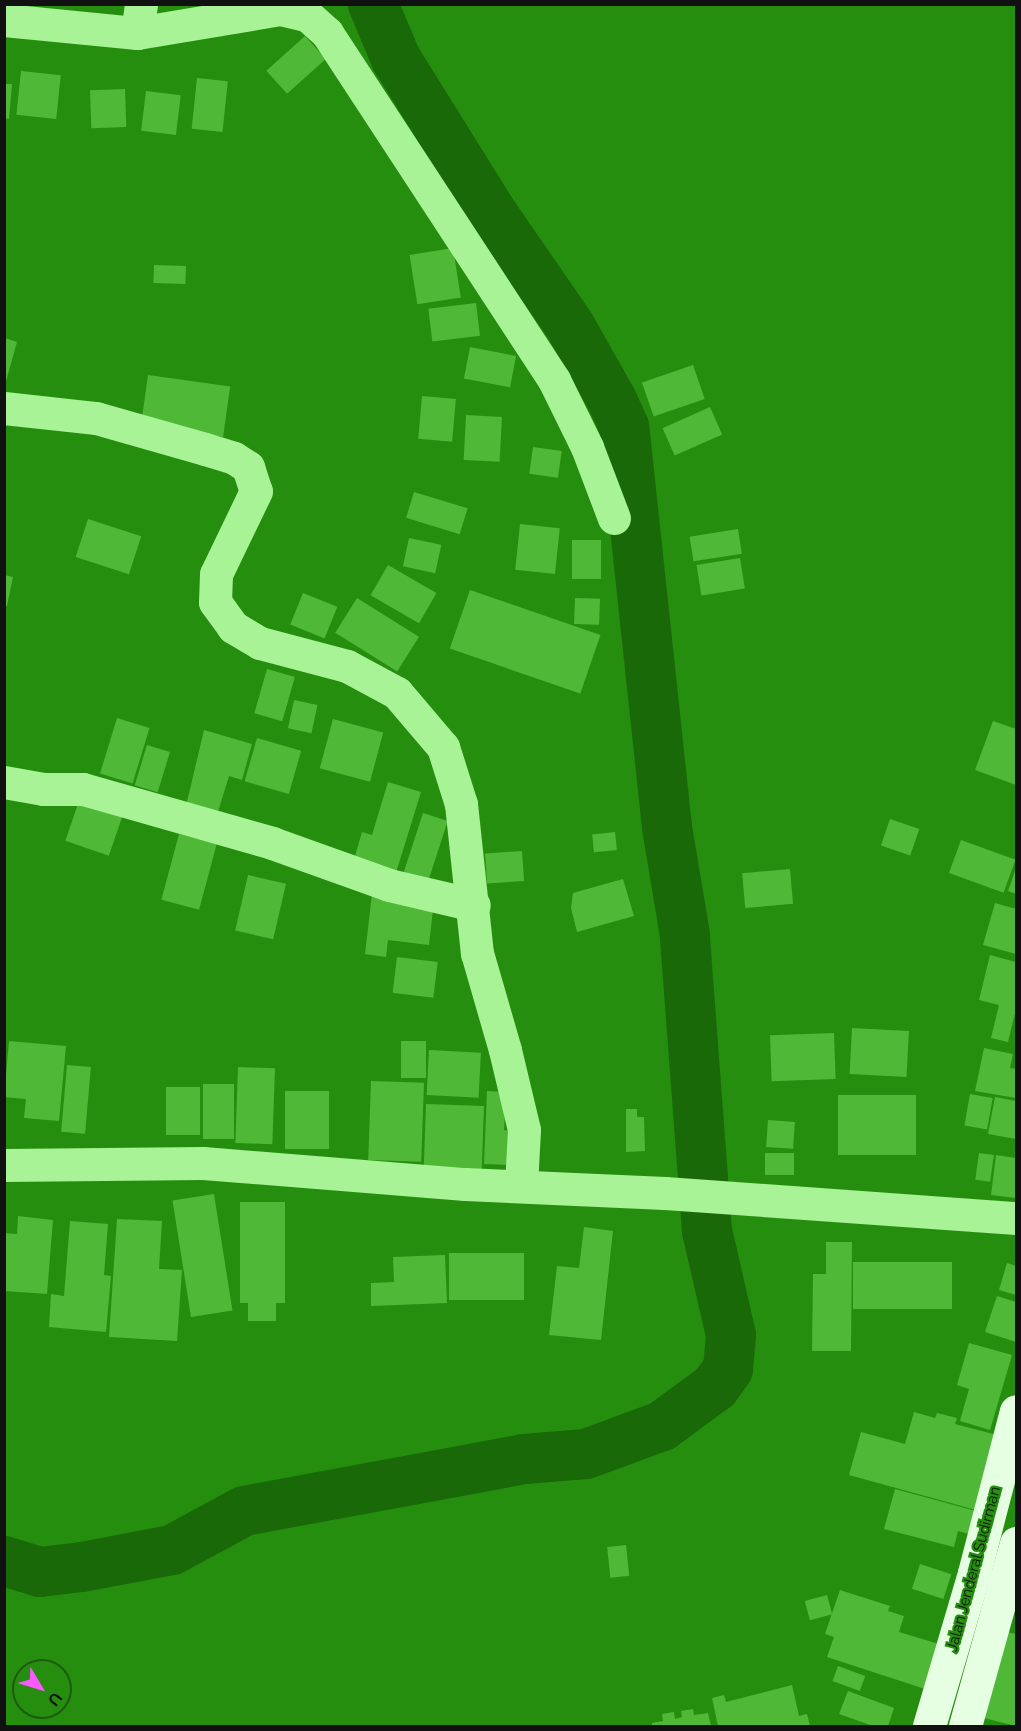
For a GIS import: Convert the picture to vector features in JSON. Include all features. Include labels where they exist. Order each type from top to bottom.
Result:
[{"type":"main road","name":"Jalan Jenderal Sudirman","points":[[929,1726],[1014,1428]]},
{"type":"main road","points":[[965,1726],[1017,1543]]},
{"type":"street","points":[[4,20],[139,19],[280,9],[307,15],[327,33],[554,380],[587,447],[614,518]]},
{"type":"street","points":[[4,408],[96,418],[224,455],[248,467],[256,491],[216,574],[215,602],[233,627],[260,643],[347,666],[397,693],[413,709],[443,747],[453,772],[463,813],[477,953],[505,1050],[524,1130],[521,1186]]},
{"type":"street","points":[[4,782],[43,789],[83,789],[272,843],[388,885],[474,905]]},
{"type":"street","points":[[4,1166],[203,1163],[426,1182],[665,1193],[1017,1218]]},
{"type":"building","points":[[305,36],[326,59],[287,94],[266,71]]},
{"type":"building","points":[[21,71],[61,75],[56,119],[16,115]]},
{"type":"building","points":[[197,78],[228,81],[222,132],[192,129]]},
{"type":"building","points":[[4,84],[12,84],[9,119],[4,118]]},
{"type":"building","points":[[125,89],[126,127],[91,128],[90,90]]},
{"type":"building","points":[[146,91],[181,95],[176,135],[141,131]]},
{"type":"building","points":[[453,248],[461,297],[417,304],[410,255]]},
{"type":"building","points":[[154,265],[186,266],[185,284],[153,283]]},
{"type":"building","points":[[476,303],[480,336],[432,342],[428,309]]},
{"type":"building","points":[[5,338],[17,342],[5,385]]},
{"type":"building","points":[[470,347],[516,356],[510,387],[464,378]]},
{"type":"building","points":[[693,365],[705,399],[654,417],[642,383]]},
{"type":"building","points":[[148,375],[230,387],[223,437],[141,426]]},
{"type":"building","points":[[422,396],[456,399],[452,442],[418,439]]},
{"type":"building","points":[[710,407],[722,434],[675,456],[662,428]]},
{"type":"building","points":[[466,415],[502,417],[500,462],[464,460]]},
{"type":"building","points":[[533,447],[562,451],[558,478],[529,474]]},
{"type":"building","points":[[414,492],[468,508],[460,534],[406,518]]},
{"type":"building","points":[[88,519],[141,536],[129,574],[76,557]]},
{"type":"building","points":[[520,524],[560,528],[555,574],[515,570]]},
{"type":"building","points":[[738,529],[742,554],[694,561],[690,537]]},
{"type":"building","points":[[409,538],[441,545],[435,573],[403,566]]},
{"type":"building","points":[[572,540],[601,540],[601,579],[572,579]]},
{"type":"building","points":[[740,558],[745,589],[701,596],[697,565]]},
{"type":"building","points":[[388,565],[436,593],[419,623],[370,595]]},
{"type":"building","points":[[4,575],[13,577],[7,606],[4,606]]},
{"type":"building","points":[[470,590],[600,635],[580,694],[450,649]]},
{"type":"building","points":[[303,593],[337,607],[325,638],[290,625]]},
{"type":"building","points":[[357,598],[419,637],[397,671],[335,633]]},
{"type":"building","points":[[575,598],[600,599],[599,625],[574,624]]},
{"type":"building","points":[[267,669],[295,677],[282,721],[254,713]]},
{"type":"building","points":[[294,700],[317,705],[311,733],[288,728]]},
{"type":"building","points":[[117,718],[150,728],[133,783],[100,773]]},
{"type":"building","points":[[333,719],[383,732],[370,782],[320,768]]},
{"type":"building","points":[[993,721],[1016,729],[1016,785],[975,770]]},
{"type":"building","points":[[204,730],[252,744],[242,780],[229,776],[217,815],[186,806]]},
{"type":"building","points":[[257,738],[301,751],[289,794],[245,781]]},
{"type":"building","points":[[147,745],[170,752],[158,792],[135,785]]},
{"type":"building","points":[[388,782],[421,792],[395,876],[353,863],[362,832],[372,835]]},
{"type":"building","points":[[79,801],[122,816],[109,856],[65,841]]},
{"type":"building","points":[[423,813],[448,821],[427,884],[403,876]]},
{"type":"building","points":[[890,819],[919,829],[910,856],[881,845]]},
{"type":"building","points":[[615,832],[617,850],[594,852],[592,834]]},
{"type":"building","points":[[179,834],[217,844],[199,910],[161,900]]},
{"type":"building","points":[[961,840],[1016,860],[1004,893],[949,873]]},
{"type":"building","points":[[522,851],[524,881],[487,884],[485,854]]},
{"type":"building","points":[[1016,868],[1016,894],[1008,891]]},
{"type":"building","points":[[790,869],[793,904],[745,908],[742,873]]},
{"type":"building","points":[[248,875],[286,884],[273,939],[235,931]]},
{"type":"building","points":[[623,879],[634,916],[577,932],[571,908],[573,893]]},
{"type":"building","points":[[372,894],[434,901],[429,945],[388,940],[386,957],[365,954]]},
{"type":"building","points":[[995,903],[1016,909],[1016,954],[983,945]]},
{"type":"building","points":[[990,955],[1016,962],[1016,1009],[1008,1042],[991,1038],[999,1005],[979,1000]]},
{"type":"building","points":[[397,957],[438,962],[433,998],[393,993]]},
{"type":"building","points":[[852,1028],[909,1031],[907,1077],[850,1074]]},
{"type":"building","points":[[834,1033],[836,1079],[772,1081],[770,1035]]},
{"type":"building","points":[[9,1041],[66,1046],[59,1121],[24,1118],[26,1099],[4,1097]]},
{"type":"building","points":[[401,1041],[426,1041],[426,1078],[401,1078]]},
{"type":"building","points":[[984,1048],[1013,1054],[1010,1068],[1016,1069],[1016,1098],[975,1091]]},
{"type":"building","points":[[429,1050],[481,1053],[479,1098],[427,1095]]},
{"type":"building","points":[[67,1065],[91,1067],[85,1134],[61,1132]]},
{"type":"building","points":[[238,1067],[275,1068],[272,1144],[235,1143]]},
{"type":"building","points":[[371,1081],[424,1083],[421,1162],[368,1160]]},
{"type":"building","points":[[203,1084],[234,1084],[234,1139],[203,1139]]},
{"type":"building","points":[[166,1087],[200,1087],[200,1135],[166,1135]]},
{"type":"building","points":[[285,1091],[329,1091],[329,1149],[285,1149]]},
{"type":"building","points":[[487,1091],[506,1092],[504,1130],[513,1131],[511,1165],[484,1164]]},
{"type":"building","points":[[970,1094],[993,1098],[987,1130],[964,1126]]},
{"type":"building","points":[[838,1095],[916,1095],[916,1155],[838,1155]]},
{"type":"building","points":[[995,1097],[1016,1101],[1016,1139],[988,1134]]},
{"type":"building","points":[[426,1104],[484,1106],[482,1172],[424,1170]]},
{"type":"building","points":[[626,1109],[637,1109],[637,1117],[644,1117],[645,1151],[626,1152]]},
{"type":"building","points":[[768,1120],[795,1122],[793,1149],[766,1147]]},
{"type":"building","points":[[765,1153],[794,1153],[794,1175],[765,1175]]},
{"type":"building","points":[[979,1153],[994,1155],[990,1182],[975,1180]]},
{"type":"building","points":[[996,1155],[1016,1158],[1016,1198],[991,1195]]},
{"type":"building","points":[[214,1194],[232,1311],[191,1317],[173,1201]]},
{"type":"building","points":[[240,1202],[285,1202],[285,1303],[276,1303],[276,1321],[248,1321],[248,1303],[240,1303]]},
{"type":"building","points":[[18,1216],[53,1220],[47,1294],[4,1291],[4,1233],[17,1234]]},
{"type":"building","points":[[117,1219],[162,1221],[159,1269],[182,1270],[177,1341],[109,1337]]},
{"type":"building","points":[[70,1221],[108,1224],[104,1275],[111,1276],[106,1332],[49,1327],[51,1294],[64,1296]]},
{"type":"building","points":[[584,1227],[613,1231],[601,1340],[549,1335],[557,1266],[579,1268]]},
{"type":"building","points":[[826,1242],[852,1242],[851,1351],[812,1351],[813,1274],[826,1274]]},
{"type":"building","points":[[449,1253],[524,1253],[524,1300],[449,1300]]},
{"type":"building","points":[[445,1255],[447,1303],[371,1306],[371,1283],[394,1282],[393,1257]]},
{"type":"building","points":[[853,1262],[952,1262],[952,1309],[853,1309]]},
{"type":"building","points":[[1007,1263],[1016,1266],[1016,1295],[999,1290]]},
{"type":"building","points":[[997,1296],[1016,1302],[1016,1342],[985,1332]]},
{"type":"building","points":[[969,1343],[1012,1355],[990,1430],[960,1421],[969,1389],[957,1385]]},
{"type":"building","points":[[914,1412],[935,1418],[937,1413],[957,1418],[955,1424],[997,1435],[976,1510],[849,1475],[861,1432],[905,1444]]},
{"type":"building","points":[[895,1489],[976,1511],[969,1534],[958,1531],[954,1547],[884,1529]]},
{"type":"building","points":[[626,1545],[629,1576],[610,1578],[607,1547]]},
{"type":"building","points":[[920,1564],[951,1574],[943,1599],[912,1589]]},
{"type":"building","points":[[840,1590],[890,1606],[888,1611],[904,1616],[899,1632],[939,1644],[925,1689],[827,1657],[834,1637],[825,1634]]},
{"type":"building","points":[[827,1595],[832,1614],[810,1620],[805,1601]]},
{"type":"building","points":[[1007,1632],[1016,1634],[1016,1726],[984,1718]]},
{"type":"building","points":[[838,1666],[865,1676],[860,1691],[833,1681]]},
{"type":"building","points":[[792,1685],[799,1716],[807,1714],[810,1726],[718,1726],[712,1698],[724,1695],[726,1702]]},
{"type":"building","points":[[848,1691],[894,1708],[888,1726],[873,1726],[839,1714]]},
{"type":"building","points":[[693,1709],[694,1715],[708,1713],[711,1726],[652,1726],[652,1723],[663,1721],[662,1714],[674,1712],[675,1719],[682,1717],[681,1711]]},
{"type":"waterway","points":[[4,1561],[40,1572],[82,1567],[172,1550],[244,1511],[525,1459],[586,1454],[662,1426],[715,1387],[728,1369],[731,1335],[707,1231],[685,935],[667,827],[624,427],[613,402],[570,326],[492,213],[396,59],[373,4]]}]
